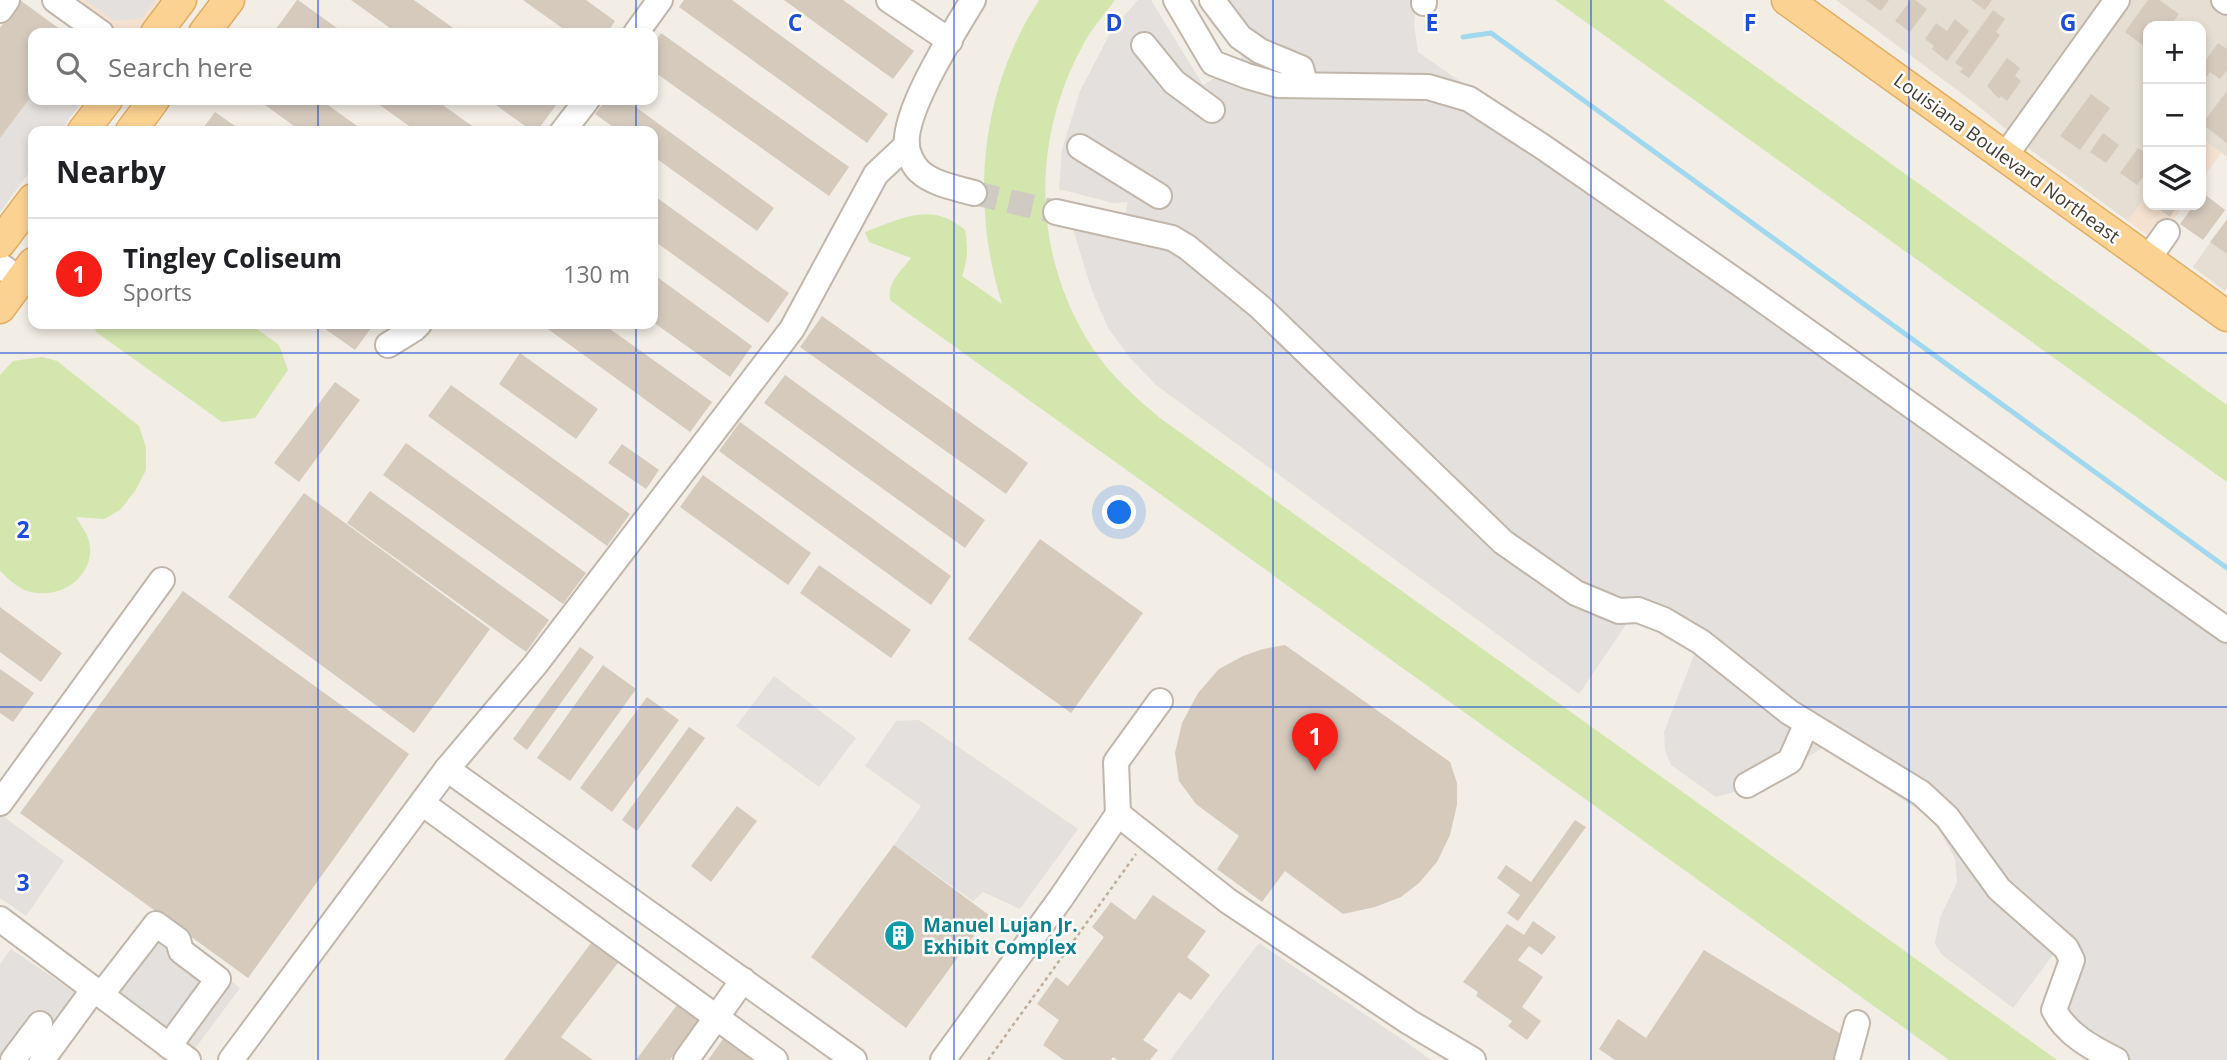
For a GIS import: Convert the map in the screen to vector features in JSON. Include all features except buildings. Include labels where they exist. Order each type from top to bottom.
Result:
[{"type":"main road","points":[[208,28],[229,0]]},
{"type":"main road","name":"Louisiana Boulevard Northeast","points":[[1787,0],[2227,316]]},
{"type":"main road","points":[[159,28],[173,3]]},
{"type":"main road","points":[[87,126],[103,105]]},
{"type":"main road","points":[[135,126],[150,105]]},
{"type":"main road","points":[[0,243],[28,206]]},
{"type":"main road","points":[[0,308],[18,269]]},
{"type":"street","points":[[0,10],[7,0]]},
{"type":"street","points":[[55,0],[94,28]]},
{"type":"street","points":[[640,28],[660,0]]},
{"type":"street","points":[[889,0],[950,41]]},
{"type":"street","points":[[973,0],[918,99],[908,129],[907,145],[920,172],[942,184],[974,193]]},
{"type":"street","points":[[1177,0],[1213,63],[1278,85],[1428,86],[1469,99],[1746,288],[2227,630]]},
{"type":"street","points":[[1212,0],[1240,37],[1260,51],[1301,68],[1305,84]]},
{"type":"street","points":[[2005,156],[2116,0]]},
{"type":"street","points":[[1144,45],[1174,82],[1212,110]]},
{"type":"street","points":[[568,126],[583,105]]},
{"type":"street","points":[[231,1060],[447,769],[535,664],[792,329],[876,174],[907,145]]},
{"type":"street","points":[[1080,147],[1159,196]]},
{"type":"street","points":[[1056,212],[1161,235],[1187,247],[1260,307],[1309,352],[1503,542],[1576,593],[1619,611],[1639,610],[1664,620],[1701,642],[1758,689],[1807,723],[1921,793],[1947,817],[1999,889],[2066,948],[2072,960],[2053,1010],[2060,1022],[2092,1048],[2116,1060]]},
{"type":"street","points":[[2148,259],[2167,232]]},
{"type":"street","points":[[388,345],[414,329]]},
{"type":"street","points":[[0,803],[162,580]]},
{"type":"street","points":[[943,1060],[1062,898],[1118,814],[1116,762],[1160,701]]},
{"type":"street","points":[[1747,785],[1790,761],[1807,723]]},
{"type":"street","points":[[447,769],[854,1060]]},
{"type":"street","points":[[422,803],[775,1060]]},
{"type":"street","points":[[1118,814],[1228,901],[1409,1022],[1473,1060]]},
{"type":"street","points":[[0,919],[97,992],[178,1053],[218,979],[181,951],[177,940],[156,924],[97,992],[42,1060]]},
{"type":"street","points":[[686,1060],[743,980]]},
{"type":"street","points":[[1847,1060],[1857,1023]]},
{"type":"street","points":[[13,1060],[40,1024]]},
{"type":"path","points":[[988,1060],[1148,837]]},
{"type":"shaded area","points":[[76,0],[167,0],[146,28],[115,28]]},
{"type":"shaded area","points":[[86,0],[155,0],[142,18],[114,21]]},
{"type":"shaded area","points":[[1138,0],[1151,0],[1203,85],[1238,64],[1244,52],[1232,46],[1209,21],[1199,0],[1416,0],[1414,25],[1418,52],[2227,618],[2227,1060],[2115,1060],[2049,1012],[2075,945],[2061,944],[2013,1008],[1941,954],[1935,943],[1940,918],[1957,882],[1955,859],[1939,829],[1926,815],[1824,747],[1767,783],[1716,797],[1671,765],[1665,750],[1664,732],[1694,655],[1689,641],[1644,612],[1629,620],[1579,694],[1156,385],[1131,359],[1108,328],[1091,288],[1073,229],[1119,241],[1128,202],[1113,203],[1059,189],[1062,150],[1080,91],[1113,28]]},
{"type":"shaded area","points":[[1836,0],[2227,0],[2227,157],[2206,142],[2206,21],[2143,21],[2143,200],[2128,221],[2032,151],[1976,104]]},
{"type":"shaded area","points":[[28,101],[28,105],[79,105],[64,126],[28,126],[28,174],[0,212],[0,138]]},
{"type":"shaded area","points":[[2206,142],[2221,153],[2206,174]]},
{"type":"shaded area","points":[[2143,200],[2143,210],[2180,210],[2157,242],[2128,221]]},
{"type":"shaded area","points":[[2227,219],[2227,288],[2225,291],[2193,267]]},
{"type":"shaded area","points":[[774,676],[856,738],[819,787],[736,726]]},
{"type":"shaded area","points":[[919,720],[1078,829],[1020,909],[983,892],[973,901],[894,845],[921,806],[865,766],[896,721]]},
{"type":"shaded area","points":[[0,814],[64,861],[26,916],[0,898]]},
{"type":"shaded area","points":[[151,921],[240,988],[193,1051],[102,986]]},
{"type":"shaded area","points":[[1259,943],[1406,1042],[1431,1060],[1170,1060]]},
{"type":"shaded area","points":[[11,949],[77,994],[30,1060],[0,1060],[0,964]]},
{"type":"green space","points":[[1039,0],[1115,0],[1087,37],[1066,80],[1054,119],[1047,158],[1045,198],[1049,237],[1058,275],[1073,313],[1093,349],[1116,377],[1160,418],[2057,1060],[1949,1060],[891,301],[892,284],[911,258],[869,242],[865,232],[904,218],[929,214],[953,221],[965,230],[967,253],[962,276],[1002,304],[986,226],[986,148],[993,109],[1004,72],[1019,35]]},
{"type":"green space","points":[[1555,0],[1663,0],[2227,405],[2227,482]]},
{"type":"green space","points":[[95,329],[257,329],[279,345],[288,370],[255,418],[222,422]]},
{"type":"green space","points":[[42,357],[57,361],[139,426],[146,447],[146,470],[135,491],[120,510],[104,519],[76,517],[90,546],[86,568],[73,584],[53,592],[42,593],[22,589],[0,571],[0,375],[13,361]]},
{"type":"waterway","points":[[1463,37],[1491,33],[2227,568]]},
{"type":"tunnel","points":[[974,193],[1056,212]]},
{"type":"place","name":"Tingley Coliseum","points":[[1315,771]]},
{"type":"place","name":"Manuel Lujan Jr. Exhibit Complex","points":[[900,936]]}]
